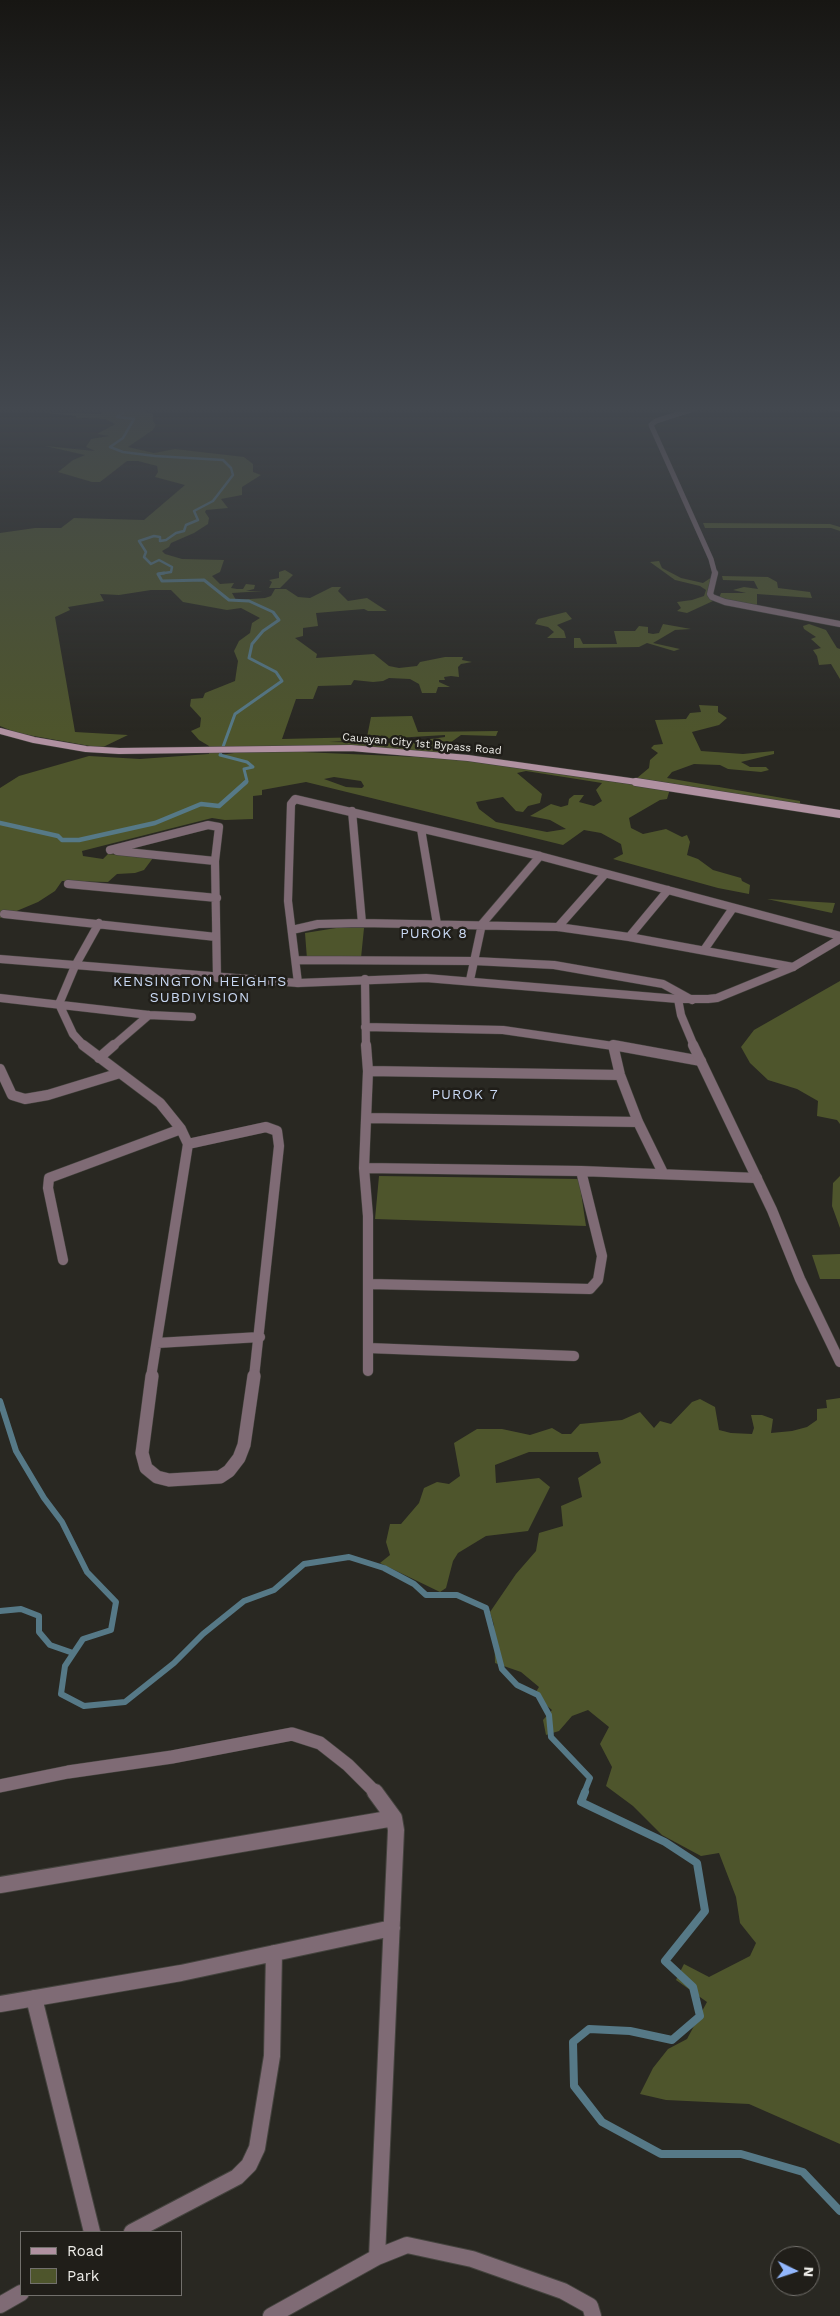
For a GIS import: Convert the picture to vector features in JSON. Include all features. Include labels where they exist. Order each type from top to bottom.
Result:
[{"type":"main road","name":"Cauayan City 1st Bypass Road","points":[[0,732],[86,749],[144,752],[236,748],[351,748],[502,762],[840,814]]},
{"type":"street","points":[[692,516],[711,559],[715,574],[710,594],[712,597],[734,604],[840,624]]},
{"type":"street","points":[[298,983],[288,901],[292,801],[298,799],[540,856],[840,937]]},
{"type":"street","points":[[352,811],[362,922]]},
{"type":"street","points":[[215,861],[110,850],[212,825],[219,829],[215,861],[217,978]]},
{"type":"street","points":[[421,829],[437,924]]},
{"type":"street","points":[[470,980],[482,924],[540,856]]},
{"type":"street","points":[[558,927],[605,874]]},
{"type":"street","points":[[68,884],[217,898]]},
{"type":"street","points":[[630,937],[668,890]]},
{"type":"street","points":[[704,950],[734,908]]},
{"type":"street","points":[[4,914],[216,937]]},
{"type":"street","points":[[292,930],[318,924],[362,922],[558,927],[630,937],[793,967]]},
{"type":"street","points":[[99,924],[75,966],[59,1004],[73,1034],[86,1050],[160,1103],[181,1129],[188,1144],[169,1254],[143,1435],[142,1453],[146,1468],[157,1476],[168,1480],[198,1480],[220,1477],[229,1471],[240,1458],[244,1445],[260,1337],[279,1146],[277,1131],[266,1127],[188,1144]]},
{"type":"street","points":[[0,959],[217,978],[298,983],[411,978],[470,980],[692,1000],[717,998],[793,967],[840,937]]},
{"type":"street","points":[[296,960],[474,961],[554,965],[634,978],[673,988],[692,1000]]},
{"type":"street","points":[[365,979],[365,1027],[368,1071],[364,1168],[369,1284],[368,1371]]},
{"type":"street","points":[[0,998],[149,1015],[192,1017]]},
{"type":"street","points":[[678,1000],[681,1015],[701,1062],[840,1362]]},
{"type":"street","points":[[99,1058],[149,1015]]},
{"type":"street","points":[[365,1027],[503,1030],[613,1045],[701,1062]]},
{"type":"street","points":[[613,1045],[620,1075],[638,1122],[663,1173]]},
{"type":"street","points":[[0,1069],[12,1095],[25,1099],[48,1095],[120,1073]]},
{"type":"street","points":[[368,1071],[620,1075]]},
{"type":"street","points":[[367,1118],[638,1122]]},
{"type":"street","points":[[63,1260],[48,1188],[50,1178],[181,1129]]},
{"type":"street","points":[[364,1168],[663,1173],[756,1178]]},
{"type":"street","points":[[369,1284],[590,1288],[598,1280],[602,1256],[581,1171]]},
{"type":"street","points":[[157,1343],[260,1337]]},
{"type":"street","points":[[368,1348],[574,1356]]},
{"type":"street","points":[[0,1786],[68,1772],[172,1757],[292,1734],[320,1743],[348,1765],[382,1799],[394,1818],[396,1861],[377,2257]]},
{"type":"street","points":[[0,1885],[109,1864],[394,1818]]},
{"type":"street","points":[[0,2004],[181,1973],[392,1928]]},
{"type":"street","points":[[134,2231],[237,2177],[249,2165],[259,2140],[272,2056],[274,1953]]},
{"type":"street","points":[[34,1998],[92,2231]]},
{"type":"street","points":[[271,2316],[377,2257],[407,2245],[472,2259],[563,2291],[590,2306],[593,2316]]},
{"type":"street","points":[[0,2305],[20,2294]]},
{"type":"green space","points":[[149,516],[208,516],[208,524],[194,533],[171,543],[169,547],[162,551],[165,554],[182,559],[224,560],[220,572],[212,576],[220,584],[234,583],[231,588],[237,589],[243,589],[246,584],[255,585],[254,589],[246,591],[263,591],[232,593],[236,600],[265,598],[271,596],[275,589],[286,589],[298,597],[310,598],[332,587],[341,587],[338,591],[348,601],[367,598],[387,611],[368,611],[364,609],[316,613],[318,626],[303,628],[303,636],[295,638],[317,654],[316,658],[374,654],[389,666],[399,668],[417,666],[420,662],[445,657],[463,657],[462,660],[472,662],[461,664],[458,667],[459,677],[444,677],[445,680],[439,680],[439,682],[450,687],[438,687],[436,693],[422,693],[419,684],[410,679],[389,678],[373,682],[354,680],[351,685],[318,686],[313,699],[296,699],[282,739],[367,737],[371,717],[412,716],[418,732],[498,731],[496,736],[461,735],[447,745],[448,754],[249,746],[223,747],[220,755],[255,750],[442,758],[492,762],[670,789],[667,799],[660,800],[629,818],[631,828],[643,834],[666,829],[682,837],[687,835],[690,842],[687,855],[698,859],[713,870],[741,878],[742,881],[750,885],[749,894],[718,888],[613,859],[623,854],[621,844],[601,833],[584,830],[563,845],[306,782],[262,790],[262,795],[253,796],[253,819],[225,820],[212,818],[82,851],[83,856],[103,859],[108,854],[153,858],[144,870],[135,873],[117,874],[108,882],[62,881],[55,891],[38,902],[0,918],[0,788],[19,776],[89,756],[140,759],[209,754],[209,746],[199,740],[191,731],[200,727],[201,718],[190,706],[191,699],[203,698],[205,693],[235,681],[238,661],[234,651],[239,641],[250,633],[252,623],[260,618],[241,608],[227,610],[183,602],[171,590],[151,590],[119,595],[100,594],[104,601],[68,607],[70,610],[55,617],[75,732],[128,735],[101,748],[17,733],[0,726],[0,533],[35,528],[61,528],[74,518],[144,520]],"holes":[[[445,735],[445,737],[402,743],[329,742]],[[526,771],[602,783],[596,790],[602,801],[594,806],[579,802],[584,795],[574,795],[569,799],[568,805],[561,807],[551,804],[530,816],[550,820],[566,829],[547,832],[496,822],[479,809],[476,802],[503,797],[516,811],[523,812],[528,806],[540,803],[542,794],[517,773]],[[334,777],[361,781],[364,786],[362,788],[346,787],[324,779]]]},
{"type":"green space","points":[[703,523],[830,524],[840,527],[840,531],[831,528],[705,528]]},
{"type":"green space","points":[[659,561],[662,568],[681,578],[703,583],[712,577],[713,601],[687,613],[677,611],[681,608],[677,602],[704,596],[706,590],[700,586],[675,580],[650,562]]},
{"type":"green space","points":[[285,570],[293,575],[280,588],[269,588],[272,582],[269,580],[279,578],[279,572]]},
{"type":"green space","points":[[722,576],[768,577],[777,582],[778,588],[810,592],[812,598],[757,594],[757,606],[719,598],[721,593],[746,593],[733,590],[744,587],[758,589],[754,581],[723,580]]},
{"type":"green space","points":[[566,612],[572,619],[557,625],[564,631],[566,638],[547,638],[554,632],[548,627],[535,624],[538,619]]},
{"type":"green space","points":[[663,624],[691,629],[675,630],[653,643],[680,649],[674,651],[647,643],[639,647],[574,648],[574,638],[580,638],[583,644],[617,644],[614,631],[635,631],[639,626],[648,627],[648,633],[653,634],[659,633]]},
{"type":"green space","points":[[809,624],[826,630],[837,648],[840,649],[840,679],[831,664],[819,665],[813,650],[821,648],[811,639],[816,637],[804,629],[803,626]]},
{"type":"green space","points":[[699,705],[718,706],[718,712],[727,718],[719,725],[692,732],[701,751],[743,754],[774,751],[774,754],[741,762],[750,767],[766,767],[769,770],[761,772],[728,769],[720,765],[694,764],[672,772],[667,778],[800,801],[800,804],[637,778],[649,768],[650,760],[658,753],[651,748],[654,745],[663,744],[655,720],[686,719],[690,713],[701,712]]},
{"type":"green space","points":[[767,899],[835,903],[832,913]]},
{"type":"green space","points":[[336,928],[364,928],[361,958],[307,959],[305,933]]},
{"type":"green space","points":[[840,981],[840,1124],[837,1120],[817,1116],[818,1101],[797,1089],[768,1080],[750,1063],[741,1047],[754,1030]]},
{"type":"green space","points":[[379,1176],[579,1179],[586,1226],[375,1219]]},
{"type":"green space","points":[[840,1176],[840,1228],[832,1206],[833,1183]]},
{"type":"green space","points":[[840,1254],[840,1279],[820,1279],[812,1255]]},
{"type":"green space","points":[[840,1398],[840,2144],[749,2104],[666,2100],[640,2094],[653,2068],[668,2049],[687,2039],[707,2002],[676,1980],[684,1964],[709,1977],[750,1956],[756,1943],[740,1923],[736,1897],[719,1853],[701,1856],[662,1835],[633,1806],[606,1786],[612,1767],[600,1744],[609,1727],[588,1710],[572,1716],[559,1731],[546,1735],[543,1720],[552,1710],[534,1695],[539,1687],[521,1672],[495,1663],[494,1625],[490,1612],[516,1574],[536,1551],[539,1533],[563,1526],[561,1506],[582,1497],[578,1478],[601,1463],[598,1452],[529,1452],[495,1465],[496,1483],[539,1478],[550,1487],[528,1531],[486,1536],[458,1553],[453,1561],[446,1588],[440,1592],[380,1563],[390,1555],[386,1542],[390,1524],[401,1524],[419,1503],[424,1488],[437,1482],[449,1484],[460,1476],[454,1443],[477,1429],[502,1429],[530,1435],[552,1428],[562,1434],[571,1434],[580,1424],[622,1420],[640,1412],[654,1428],[660,1421],[671,1424],[692,1402],[700,1399],[715,1407],[719,1430],[731,1433],[752,1434],[754,1428],[751,1415],[762,1415],[773,1419],[771,1433],[807,1427],[817,1420],[817,1409],[827,1408],[826,1400]]},
{"type":"waterway","points":[[158,574],[171,572],[172,567],[159,560],[151,564],[144,557],[146,552],[139,541],[154,536],[160,537],[160,541],[166,540],[176,533],[184,531],[186,525],[198,520],[196,516]]},
{"type":"waterway","points":[[158,574],[164,573]]},
{"type":"waterway","points":[[158,574],[162,581],[204,580],[229,600],[249,601],[273,612],[279,620],[263,631],[252,644],[249,658],[276,672],[282,681],[235,714],[220,755],[247,762],[253,767],[244,769],[247,781],[244,783]]},
{"type":"waterway","points":[[0,823],[58,836],[62,840],[79,840],[155,823],[201,804],[219,806],[246,782]]},
{"type":"waterway","points":[[0,1401],[16,1451],[44,1498],[62,1522],[87,1572],[116,1602],[111,1630],[83,1639],[65,1666],[61,1694],[84,1706],[125,1702],[174,1663],[203,1634],[244,1601],[274,1590],[304,1564],[349,1557],[384,1568],[414,1584],[426,1595],[457,1595],[486,1608],[502,1669],[517,1685],[538,1695],[549,1715],[551,1737],[590,1778],[584,1793]]},
{"type":"waterway","points":[[0,1611],[21,1609],[39,1616],[39,1632],[50,1645],[73,1653]]},
{"type":"waterway","points":[[585,1792],[581,1802],[665,1842],[697,1863],[705,1911],[665,1961],[693,1987],[700,2016],[672,2040],[630,2031],[589,2029],[573,2042],[574,2086],[602,2122],[661,2154],[741,2154],[803,2172],[840,2211]]},
{"type":"district","name":"PUROK 8","points":[[434,934]]},
{"type":"district","name":"KENSINGTON HEIGHTS SUBDIVISION","points":[[200,990]]},
{"type":"district","name":"PUROK 7","points":[[465,1095]]}]
